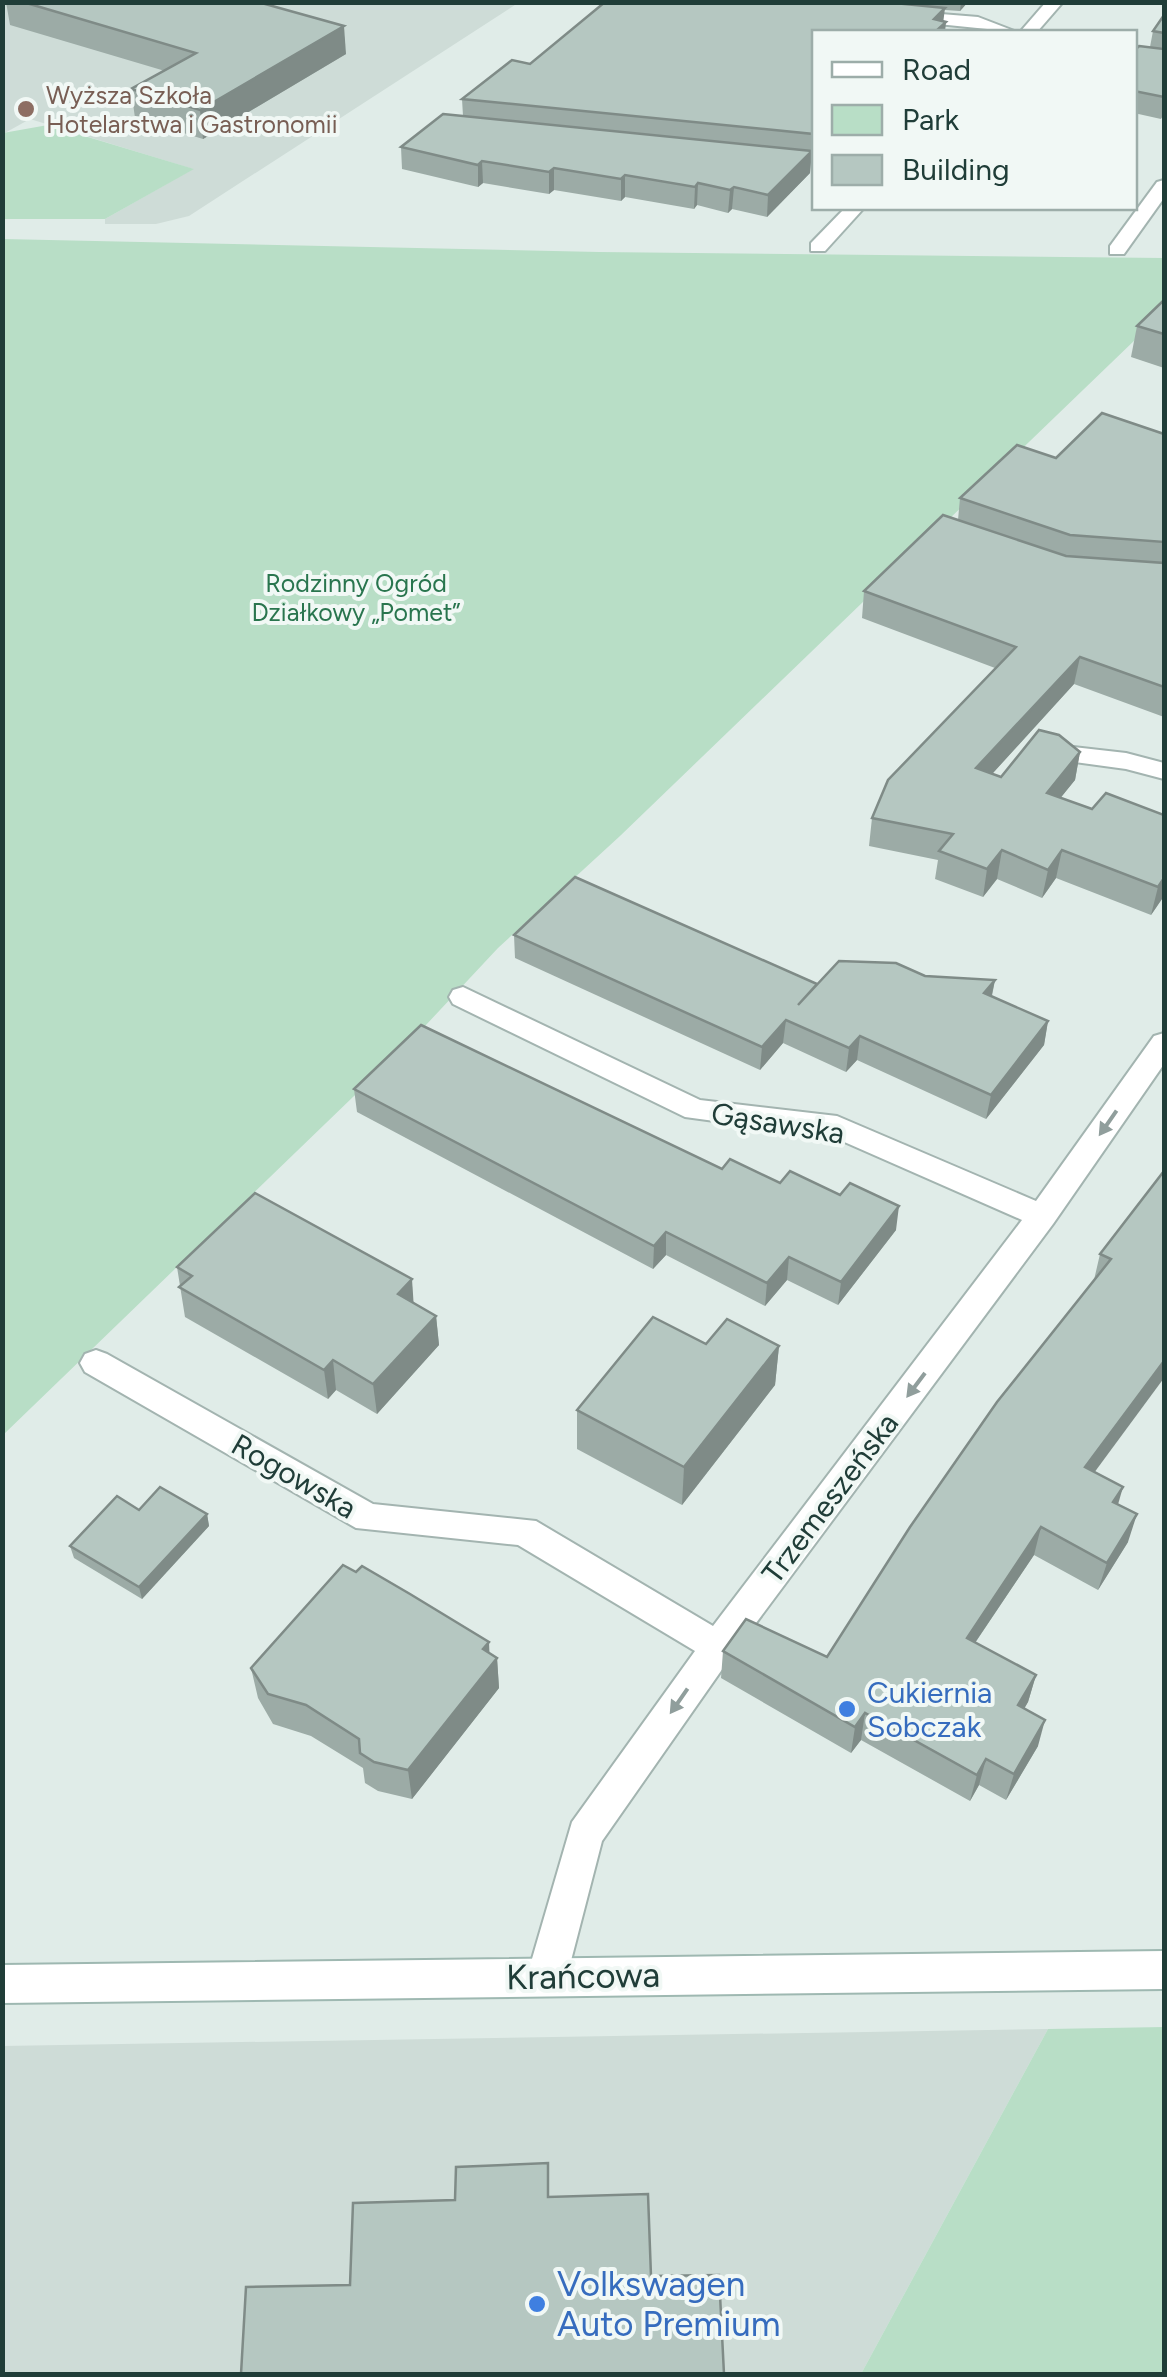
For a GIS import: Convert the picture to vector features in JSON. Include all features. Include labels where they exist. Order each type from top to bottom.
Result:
[{"type":"street","points":[[1030,30],[1056,2]]},
{"type":"street","points":[[881,14],[978,22],[1003,30]]},
{"type":"street","points":[[1117,250],[1164,186]]},
{"type":"street","points":[[818,247],[852,210]]},
{"type":"street","points":[[1047,752],[1126,761],[1164,772]]},
{"type":"street","name":"Gąsawska","points":[[462,997],[696,1110],[838,1127],[1042,1216]]},
{"type":"street","name":"Trzemeszeńska","points":[[547,1976],[584,1834],[718,1647],[1042,1216],[1164,1043]]},
{"type":"street","name":"Rogowska","points":[[96,1362],[368,1518],[524,1530],[718,1647]]},
{"type":"street","name":"Krańcowa","points":[[2,1984],[1164,1970]]},
{"type":"shaded area","points":[[3,3],[518,3],[189,216],[156,224],[105,224],[105,219],[193,169],[30,119],[3,134]]},
{"type":"shaded area","points":[[1048,2029],[861,2374],[3,2374],[2,2046]]},
{"type":"green space","points":[[48,125],[194,169],[105,219],[3,219],[3,133]]},
{"type":"green space","name":"Rodzinny Ogród Działkowy „Pomet”","points":[[3,239],[599,252],[1164,258],[1164,312],[620,836],[498,948],[411,1041],[3,1435]]},
{"type":"green space","points":[[1164,2027],[1164,2374],[861,2374],[1048,2029]]},
{"type":"building","points":[[23,2],[258,2],[344,26],[200,110],[131,89],[196,53]]},
{"type":"building","points":[[605,2],[884,2],[945,8],[934,19],[946,22],[937,30],[812,30],[812,134],[462,99],[512,60],[530,64]]},
{"type":"building","points":[[1164,15],[1164,33],[1153,31]]},
{"type":"building","points":[[1137,48],[1164,49],[1164,97],[1137,92]]},
{"type":"building","points":[[443,114],[812,151],[768,195],[734,187],[730,190],[698,183],[695,187],[625,175],[621,179],[554,168],[549,172],[482,161],[478,165],[401,147]]},
{"type":"building","points":[[1164,300],[1164,334],[1137,326]]},
{"type":"building","points":[[1102,413],[1164,434],[1164,542],[1070,535],[960,498],[1017,445],[1056,458]]},
{"type":"building","points":[[943,515],[1066,556],[1164,563],[1164,687],[1080,657],[976,768],[1001,777],[1039,730],[1059,735],[1080,752],[1047,793],[1092,809],[1106,793],[1164,815],[1164,878],[1158,887],[1062,850],[1048,870],[1002,850],[987,869],[939,851],[953,834],[872,818],[888,780],[1016,647],[864,591]]},
{"type":"building","points":[[575,877],[817,984],[798,1005],[839,961],[896,963],[925,976],[995,980],[984,993],[1048,1021],[991,1095],[860,1036],[849,1048],[786,1020],[762,1047],[514,935]]},
{"type":"building","points":[[421,1025],[722,1169],[730,1159],[780,1183],[790,1171],[840,1195],[850,1183],[899,1206],[841,1282],[789,1257],[767,1283],[666,1232],[654,1246],[354,1089]]},
{"type":"building","points":[[1164,1171],[1164,1361],[1085,1467],[1123,1487],[1113,1502],[1137,1514],[1107,1563],[1041,1527],[967,1638],[1036,1675],[1018,1705],[1045,1720],[1014,1774],[986,1759],[977,1775],[865,1713],[855,1727],[723,1651],[746,1619],[827,1657],[910,1527],[997,1402],[1111,1259],[1100,1254]]},
{"type":"building","points":[[255,1193],[412,1279],[398,1294],[436,1316],[373,1384],[333,1360],[324,1370],[179,1287],[192,1276],[177,1267]]},
{"type":"building","points":[[653,1317],[706,1344],[727,1319],[779,1346],[684,1467],[577,1410]]},
{"type":"building","points":[[160,1487],[207,1514],[139,1587],[70,1546],[117,1496],[139,1510]]},
{"type":"building","points":[[343,1565],[356,1572],[362,1566],[410,1594],[489,1642],[483,1649],[497,1658],[408,1770],[374,1762],[360,1753],[359,1739],[306,1705],[268,1694],[251,1668]]},
{"type":"building","points":[[548,2163],[548,2197],[648,2194],[651,2276],[719,2275],[724,2374],[241,2374],[246,2287],[350,2285],[353,2203],[455,2200],[456,2167]]},
{"type":"place","name":"Wyższa Szkoła Hotelarstwa i Gastronomii","points":[[26,109]]},
{"type":"place","name":"Cukiernia Sobczak","points":[[847,1709]]},
{"type":"place","name":"Volkswagen Auto Premium","points":[[537,2304]]}]
